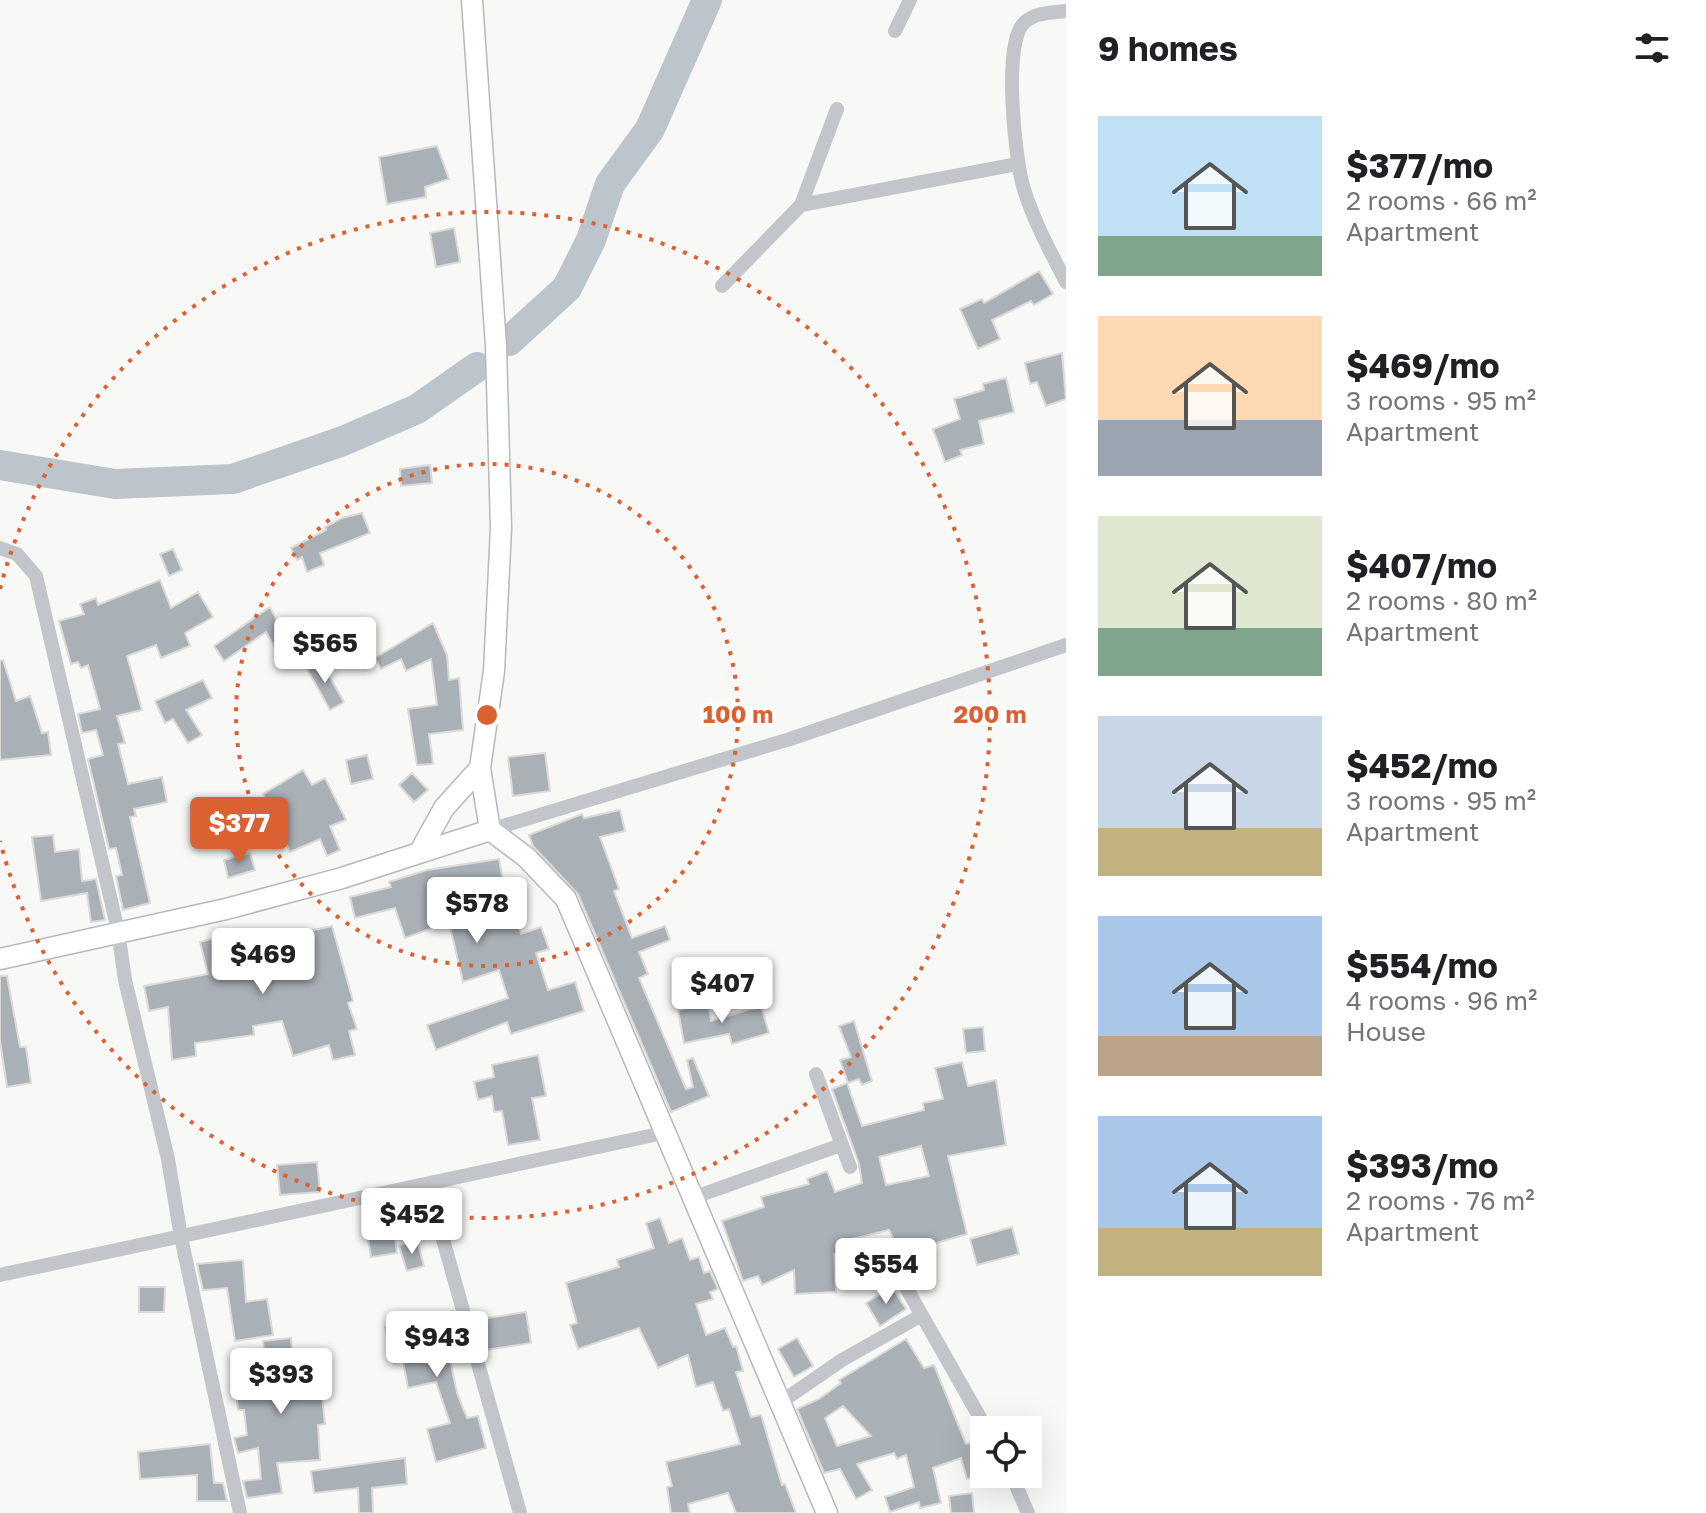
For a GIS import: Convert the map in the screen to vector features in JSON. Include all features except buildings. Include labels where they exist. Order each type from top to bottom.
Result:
[{"type":"main road","points":[[472,0],[496,346],[501,528],[494,671],[480,768],[490,830],[526,857],[566,899],[668,1132],[827,1513]]},
{"type":"main road","points":[[419,853],[444,808],[480,768]]},
{"type":"main road","points":[[0,959],[226,909],[490,830]]},
{"type":"street","points":[[895,31],[910,0]]},
{"type":"street","points":[[1066,11],[1040,13],[1024,22],[1016,32],[1012,70],[1018,164],[1037,225],[1066,282]]},
{"type":"street","points":[[722,286],[801,205],[837,109]]},
{"type":"street","points":[[801,205],[1018,164]]},
{"type":"street","points":[[0,548],[17,554],[36,576],[118,931],[125,980],[168,1159],[181,1237],[240,1513]]},
{"type":"street","points":[[490,830],[790,739],[1066,645]]},
{"type":"street","points":[[816,1074],[850,1167]]},
{"type":"street","points":[[0,1275],[428,1186],[668,1132]]},
{"type":"street","points":[[695,1197],[841,1145]]},
{"type":"street","points":[[428,1186],[520,1513]]},
{"type":"street","points":[[890,1259],[979,1416]]},
{"type":"street","points":[[781,1402],[842,1360],[922,1315]]},
{"type":"street","points":[[1017,1488],[1028,1513]]},
{"type":"waterway","points":[[509,341],[567,288],[591,240],[610,184],[650,129],[707,0]]},
{"type":"waterway","points":[[0,465],[115,484],[233,479],[343,441],[417,409],[477,367]]}]
